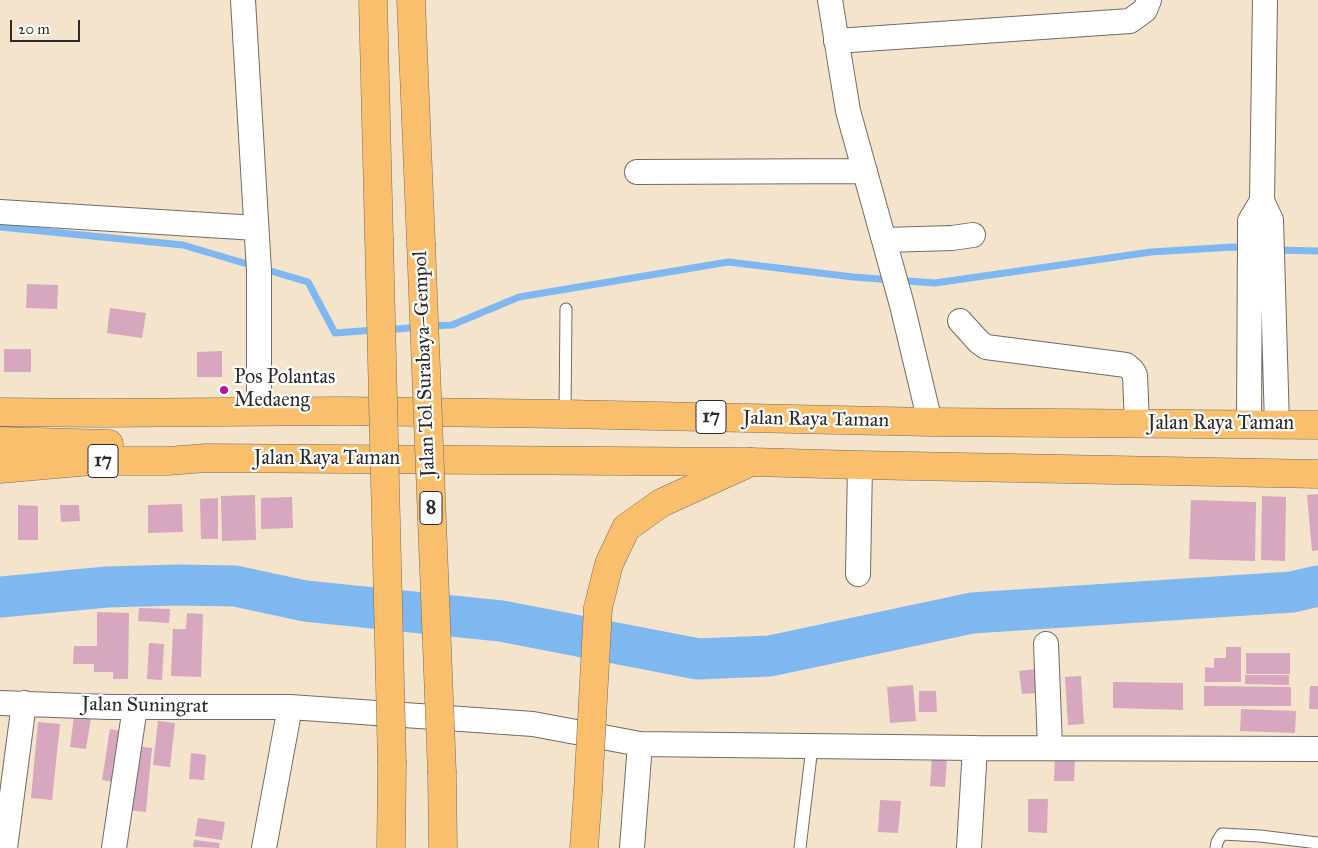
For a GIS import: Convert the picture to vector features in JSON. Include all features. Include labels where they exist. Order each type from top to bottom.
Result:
[{"type":"highway","name":"Jalan Tol Surabaya–Gempol","points":[[373,0],[392,764],[392,848]]},
{"type":"highway","name":"Jalan Tol Surabaya–Gempol","points":[[411,0],[442,773],[443,848]]},
{"type":"highway","name":"Jalan Raya Taman","points":[[103,413],[259,411],[565,414],[930,422],[1318,425]]},
{"type":"highway","points":[[0,412],[103,413]]},
{"type":"highway","name":"17","points":[[0,429],[103,413]]},
{"type":"highway","points":[[0,441],[165,447],[189,450],[206,458]]},
{"type":"highway","name":"Jalan Raya Taman","points":[[206,458],[751,462],[860,466],[1318,474]]},
{"type":"highway","name":"17","points":[[0,469],[91,461],[168,461],[206,458]]},
{"type":"highway","points":[[584,848],[598,608],[609,564],[626,528],[661,503],[751,462]]},
{"type":"street","points":[[243,0],[259,271],[259,411]]},
{"type":"street","points":[[830,0],[848,111],[902,305],[930,422]]},
{"type":"street","points":[[836,41],[1130,21],[1145,10],[1148,0]]},
{"type":"street","points":[[1249,425],[1261,263],[1261,233],[1250,221],[1262,201],[1265,0]]},
{"type":"street","points":[[636,172],[865,171]]},
{"type":"street","points":[[0,212],[257,236]]},
{"type":"street","points":[[887,250],[973,235]]},
{"type":"street","points":[[1261,263],[1277,425]]},
{"type":"street","points":[[960,321],[986,347],[1126,365],[1135,375],[1137,424]]},
{"type":"street","points":[[858,574],[860,466]]},
{"type":"street","points":[[1046,644],[1050,747]]},
{"type":"street","name":"Jalan Suningrat","points":[[0,703],[135,707],[290,707],[532,724],[640,744],[975,748],[1318,749]]},
{"type":"street","points":[[5,848],[24,703]]},
{"type":"street","points":[[114,848],[135,707]]},
{"type":"street","points":[[264,848],[290,707]]},
{"type":"street","points":[[632,848],[640,744]]},
{"type":"street","points":[[969,848],[975,748]]},
{"type":"lane","points":[[565,414],[566,308]]},
{"type":"lane","points":[[800,848],[812,746]]},
{"type":"lane","points":[[1216,848],[1222,834],[1260,836],[1318,843]]},
{"type":"building","points":[[27,284],[58,285],[57,309],[26,308]]},
{"type":"building","points":[[110,308],[146,313],[142,338],[107,333]]},
{"type":"building","points":[[4,349],[31,349],[31,372],[4,372]]},
{"type":"building","points":[[222,351],[222,377],[197,377],[197,352]]},
{"type":"building","points":[[1318,494],[1318,550],[1312,551],[1307,495]]},
{"type":"building","points":[[255,495],[256,540],[222,541],[221,496]]},
{"type":"building","points":[[1262,496],[1286,497],[1285,561],[1261,560]]},
{"type":"building","points":[[292,497],[293,528],[261,529],[261,498]]},
{"type":"building","points":[[218,498],[218,539],[201,539],[200,499]]},
{"type":"building","points":[[1191,500],[1256,502],[1255,561],[1189,559]]},
{"type":"building","points":[[182,504],[183,532],[148,533],[148,505]]},
{"type":"building","points":[[18,505],[38,506],[38,540],[18,540]]},
{"type":"building","points":[[60,505],[79,505],[80,521],[61,522]]},
{"type":"building","points":[[139,608],[170,609],[169,623],[138,621]]},
{"type":"building","points":[[97,612],[129,613],[128,679],[113,679],[113,672],[94,672],[94,664],[73,664],[74,646],[97,646]]},
{"type":"building","points":[[187,613],[203,614],[201,677],[171,676],[173,629],[186,629]]},
{"type":"building","points":[[149,643],[164,644],[162,680],[147,679]]},
{"type":"building","points":[[1226,647],[1241,647],[1241,682],[1205,682],[1205,667],[1214,668],[1214,658],[1226,658]]},
{"type":"building","points":[[1246,653],[1290,653],[1290,674],[1246,674]]},
{"type":"building","points":[[1035,669],[1038,693],[1022,694],[1019,671]]},
{"type":"building","points":[[1245,675],[1289,675],[1289,685],[1245,684]]},
{"type":"building","points":[[1081,676],[1084,724],[1068,725],[1065,677]]},
{"type":"building","points":[[1113,682],[1183,683],[1183,710],[1113,708]]},
{"type":"building","points":[[913,685],[916,721],[890,723],[887,687]]},
{"type":"building","points":[[1204,686],[1291,687],[1291,706],[1204,706]]},
{"type":"building","points":[[1310,686],[1318,686],[1318,709],[1309,709]]},
{"type":"building","points":[[919,691],[936,691],[937,712],[919,712]]},
{"type":"building","points":[[1241,709],[1296,711],[1295,733],[1240,731]]},
{"type":"building","points":[[74,716],[91,718],[86,749],[70,747]]},
{"type":"building","points":[[158,721],[175,723],[170,767],[153,765]]},
{"type":"building","points":[[38,722],[60,724],[52,800],[31,798]]},
{"type":"building","points":[[110,729],[129,732],[121,783],[102,780]]},
{"type":"building","points":[[133,746],[152,748],[146,812],[127,810]]},
{"type":"building","points":[[191,753],[206,755],[204,780],[189,779]]},
{"type":"building","points":[[1055,754],[1075,754],[1074,781],[1054,781]]},
{"type":"building","points":[[932,757],[947,758],[945,787],[930,786]]},
{"type":"building","points":[[1028,799],[1048,799],[1047,833],[1028,832]]},
{"type":"building","points":[[880,800],[901,801],[898,833],[878,832]]},
{"type":"building","points":[[198,818],[225,822],[222,840],[195,836]]},
{"type":"building","points":[[194,840],[220,843],[219,848],[193,847]]},
{"type":"waterway","points":[[0,227],[183,245],[308,282],[335,333],[375,330]]},
{"type":"waterway","points":[[430,326],[452,325],[519,297],[728,262],[853,277],[935,283],[1151,252],[1233,247],[1245,248]]},
{"type":"waterway","points":[[1276,250],[1318,251]]},
{"type":"waterway","points":[[386,330],[420,327]]},
{"type":"waterway","points":[[0,597],[107,587],[235,586],[305,601],[501,621],[698,659],[770,656],[972,613],[1292,592],[1318,586]]},
{"type":"place","name":"Pos Polantas Medaeng","points":[[224,390]]}]
